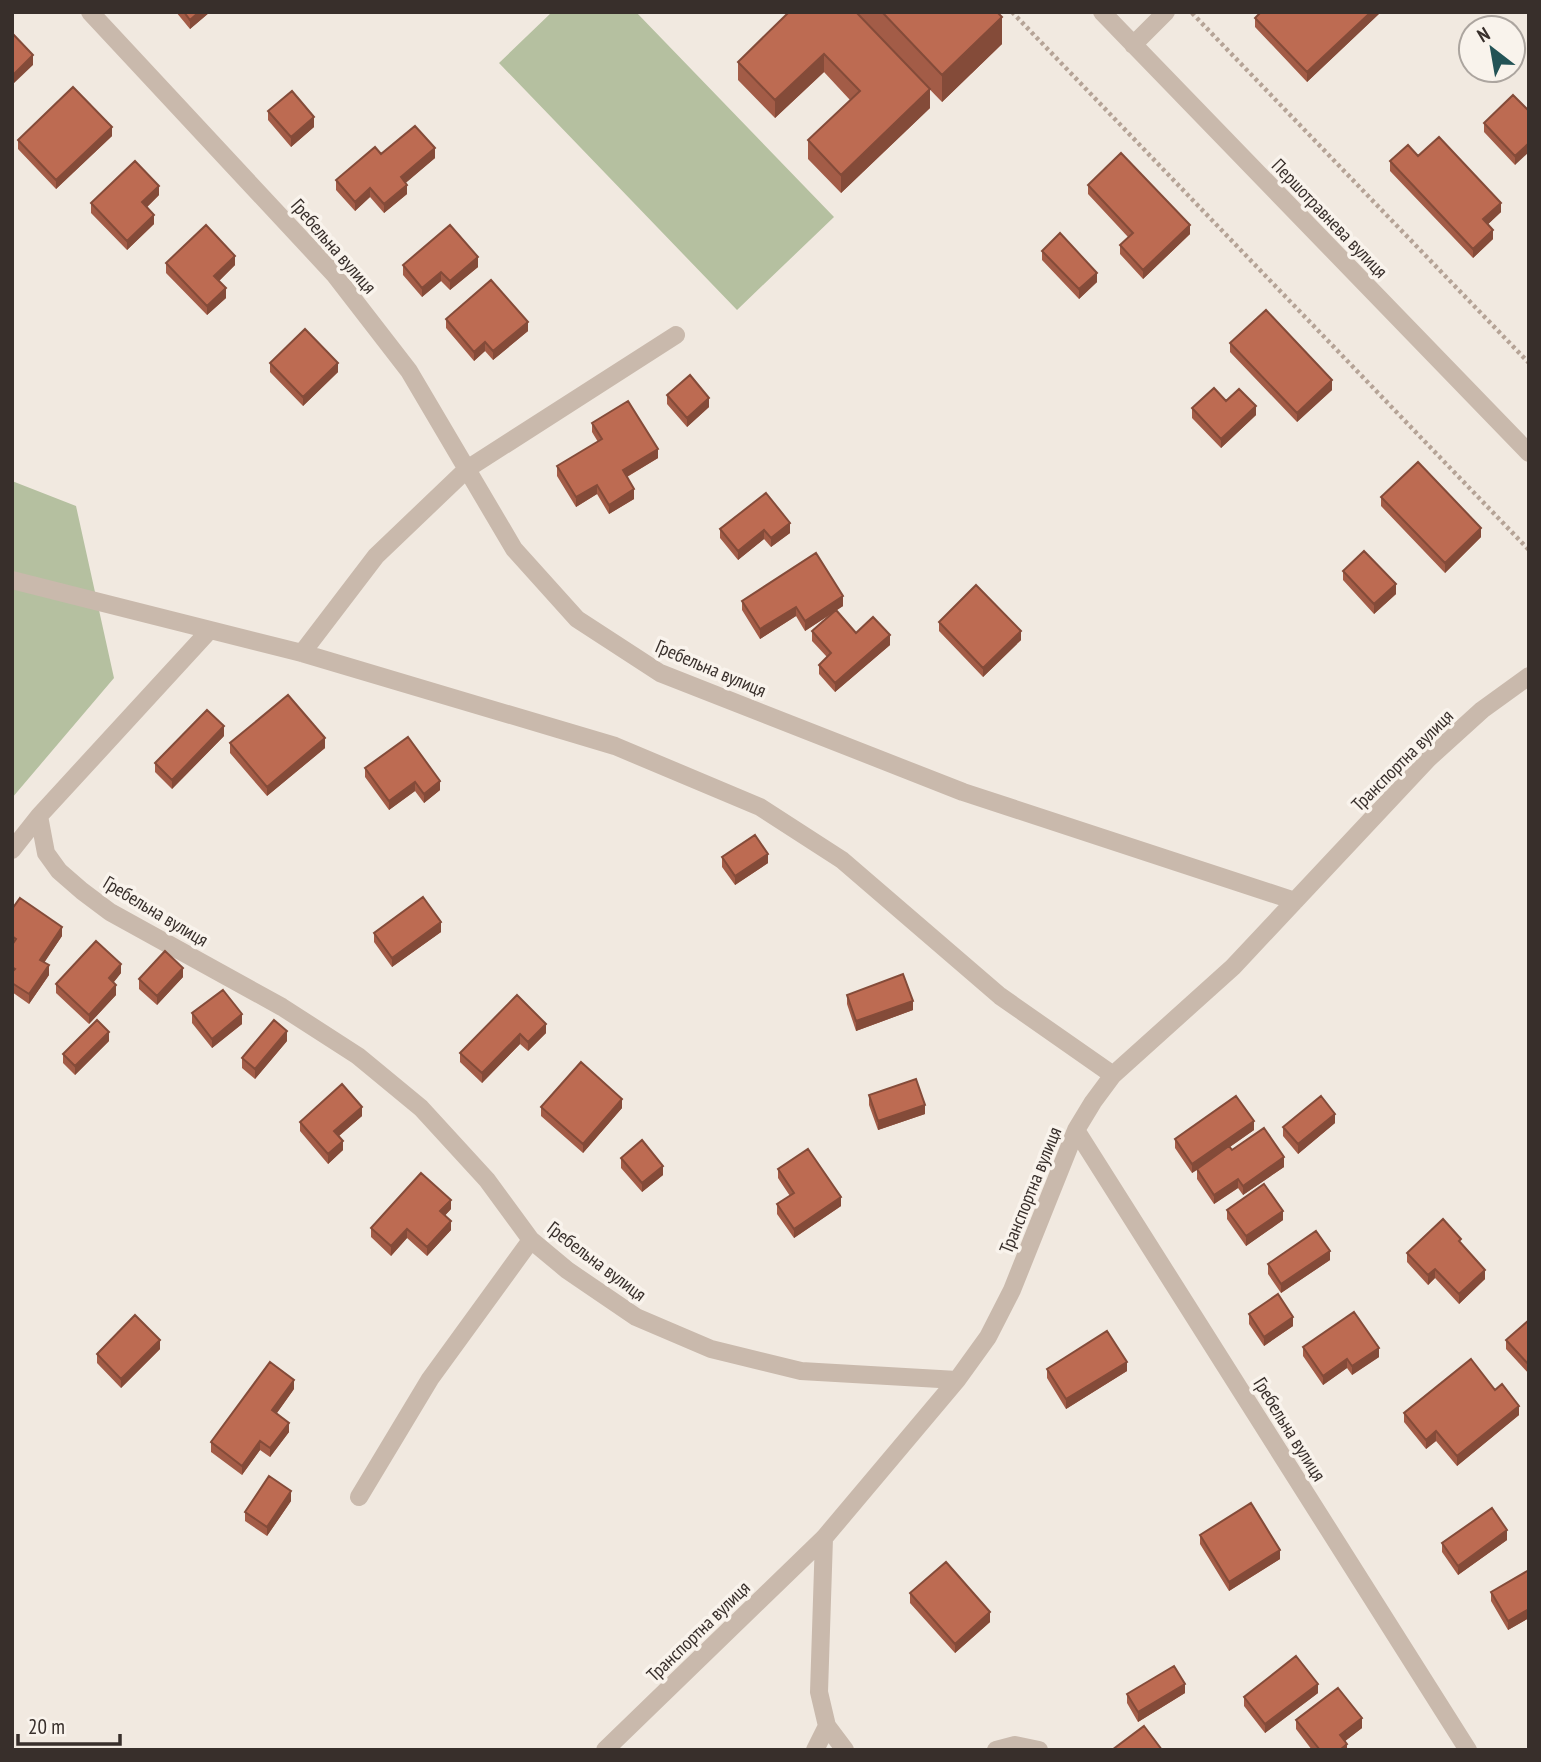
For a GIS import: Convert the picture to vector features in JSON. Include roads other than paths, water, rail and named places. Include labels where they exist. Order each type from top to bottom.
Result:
[{"type":"street","name":"Гребельна вулиця","points":[[90,12],[334,274],[409,371],[514,549],[578,619],[660,673],[963,792],[1295,901]]},
{"type":"street","name":"Першотравнева вулиця","points":[[1102,12],[1529,453]]},
{"type":"street","points":[[1133,45],[1167,12]]},
{"type":"street","points":[[302,653],[376,556],[467,468],[676,335]]},
{"type":"street","points":[[12,580],[302,653],[615,746],[760,807],[842,860],[1000,996],[1113,1075]]},
{"type":"street","points":[[12,850],[39,816],[209,631]]},
{"type":"street","name":"Транспортна вулиця","points":[[605,1750],[824,1538],[957,1380],[988,1337],[1012,1290],[1076,1130],[1113,1075],[1233,967],[1428,760],[1482,710],[1529,676]]},
{"type":"street","name":"Гребельна вулиця","points":[[39,816],[46,853],[59,871],[82,891],[110,912],[282,1007],[358,1056],[421,1108],[487,1180],[531,1240],[567,1270],[636,1317],[711,1349],[801,1371],[957,1380]]},
{"type":"street","name":"Гребельна вулиця","points":[[1076,1130],[1468,1750]]},
{"type":"street","points":[[359,1497],[429,1379],[531,1240]]},
{"type":"street","points":[[824,1538],[819,1692],[827,1726],[845,1750]]},
{"type":"street","points":[[815,1750],[827,1726]]},
{"type":"street","points":[[996,1750],[1015,1745],[1039,1750]]}]
